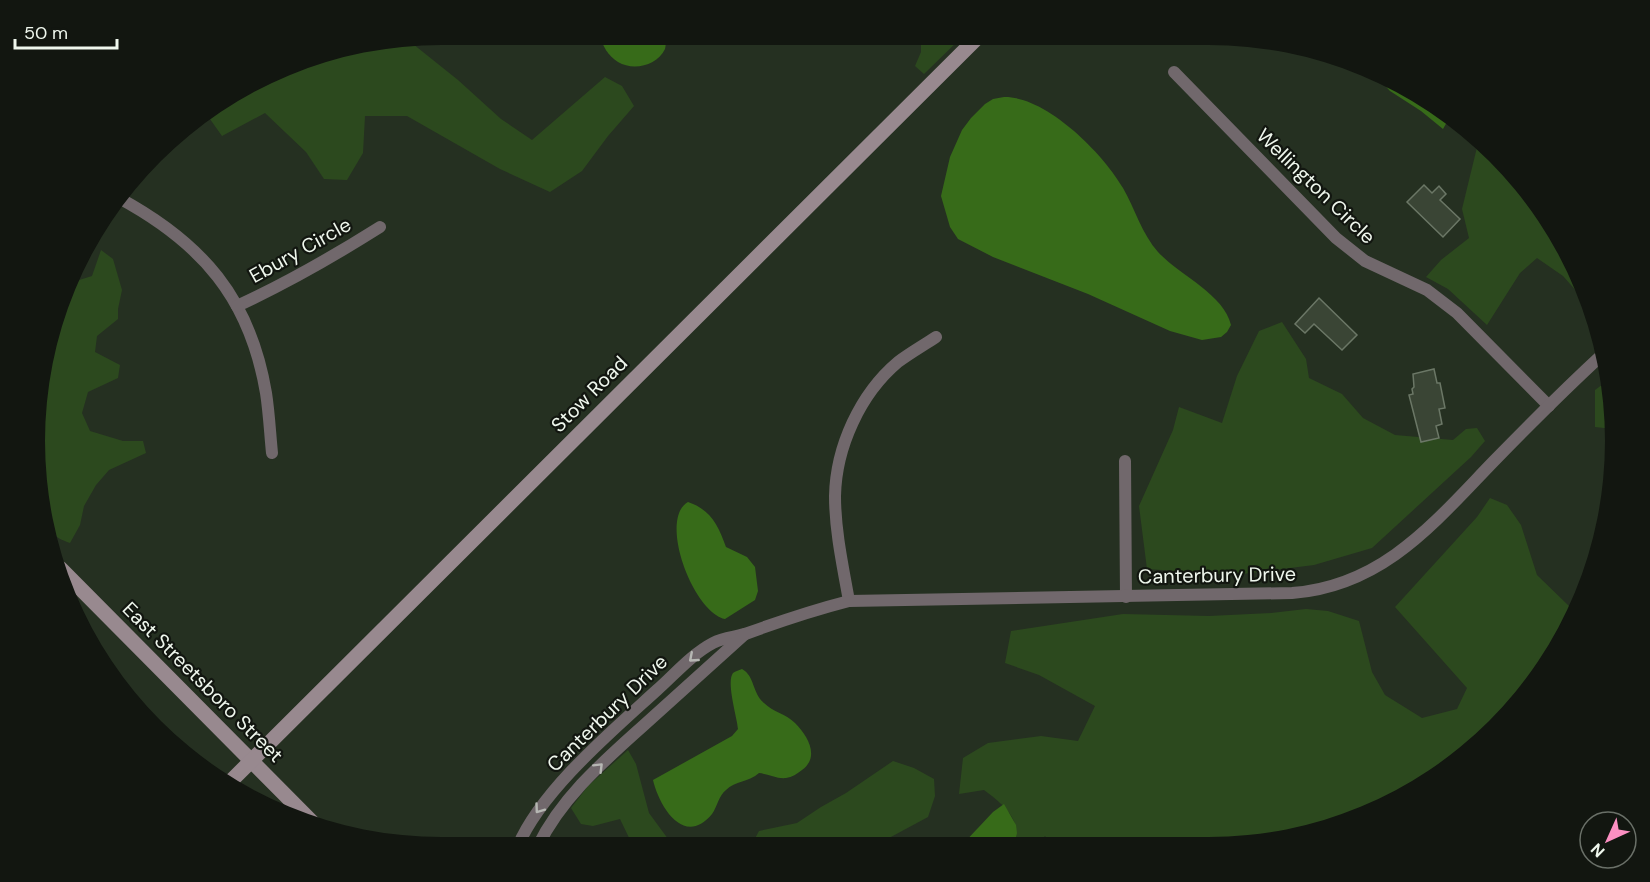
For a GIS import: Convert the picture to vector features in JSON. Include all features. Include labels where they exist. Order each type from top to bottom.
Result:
[{"type":"street","name":"Stow Road","points":[[234,778],[970,45]]},
{"type":"street","name":"Wellington Circle","points":[[1174,72],[1336,238],[1365,261],[1426,290],[1443,301],[1550,406]]},
{"type":"street","points":[[126,202],[182,238],[209,267],[237,306],[250,333],[258,359],[266,393],[272,453]]},
{"type":"street","name":"Ebury Circle","points":[[237,306],[329,259],[380,227]]},
{"type":"street","points":[[849,601],[840,552],[835,494],[847,436],[865,400],[883,378],[898,363],[936,337]]},
{"type":"street","name":"Canterbury Drive","points":[[523,837],[533,817],[558,787],[618,726],[704,648],[722,639],[745,634],[808,612],[849,601],[1301,593],[1326,589],[1360,577],[1396,555],[1441,515],[1596,361]]},
{"type":"street","points":[[1125,461],[1126,597]]},
{"type":"street","name":"East Streetsboro Street","points":[[69,578],[302,812]]},
{"type":"street","name":"Canterbury Drive","points":[[542,837],[548,825],[569,797],[629,738],[745,634]]},
{"type":"street","points":[[673,676],[684,688]]},
{"type":"street","points":[[618,726],[629,738]]},
{"type":"street","points":[[558,787],[569,797]]},
{"type":"shaded area","points":[[603,45],[665,45],[661,55],[651,63],[637,66],[618,62]]},
{"type":"shaded area","points":[[921,45],[954,45],[924,74],[915,66],[921,52]]},
{"type":"shaded area","points":[[415,46],[458,80],[501,119],[532,140],[605,77],[622,86],[634,106],[582,171],[550,192],[500,169],[407,116],[365,116],[363,153],[347,180],[324,179],[306,152],[265,113],[222,136],[210,120],[243,98],[289,75],[339,58],[389,48]]},
{"type":"shaded area","points":[[1387,87],[1446,124],[1443,129],[1421,111]]},
{"type":"shaded area","points":[[1004,97],[1020,99],[1038,106],[1055,116],[1088,144],[1123,188],[1152,245],[1220,304],[1231,325],[1227,332],[1221,337],[1202,340],[1170,331],[1088,294],[993,257],[958,239],[950,227],[941,196],[950,157],[962,130],[971,118],[985,104],[993,99]]},
{"type":"shaded area","points":[[1477,149],[1507,180],[1538,221],[1552,243],[1575,290],[1563,276],[1537,258],[1520,273],[1487,325],[1448,289],[1426,277],[1441,260],[1469,238],[1462,209]]},
{"type":"shaded area","points":[[101,250],[113,259],[122,290],[118,319],[97,336],[95,352],[120,365],[118,378],[88,392],[82,413],[90,431],[123,441],[143,441],[146,453],[109,470],[96,485],[84,506],[80,525],[70,543],[57,536],[48,493],[45,441],[48,389],[58,339],[75,289],[79,280],[92,276]]},
{"type":"shaded area","points":[[1282,322],[1306,359],[1309,378],[1342,394],[1363,418],[1395,435],[1453,440],[1466,429],[1477,428],[1485,441],[1471,457],[1372,548],[1314,565],[1234,575],[1147,569],[1139,506],[1173,430],[1179,407],[1222,423],[1237,376],[1259,331]]},
{"type":"shaded area","points":[[1601,385],[1605,428],[1595,427],[1595,390]]},
{"type":"shaded area","points":[[1490,498],[1507,505],[1521,525],[1537,575],[1569,606],[1538,661],[1507,702],[1470,739],[1407,784],[1361,807],[1311,824],[1261,834],[1209,837],[1015,837],[1013,818],[997,800],[984,790],[959,794],[963,758],[988,743],[1041,736],[1078,741],[1095,706],[1039,675],[1005,663],[1011,631],[1123,614],[1209,616],[1306,609],[1328,611],[1359,621],[1372,672],[1385,695],[1422,718],[1457,709],[1467,688],[1395,607],[1477,517]]},
{"type":"shaded area","points":[[688,502],[703,509],[713,519],[726,547],[747,557],[755,567],[758,591],[755,600],[725,619],[713,613],[702,600],[683,564],[678,545],[677,526],[680,512]]},
{"type":"shaded area","points":[[742,669],[749,676],[760,699],[800,728],[810,746],[810,759],[802,770],[790,777],[779,778],[759,773],[730,787],[720,798],[712,814],[702,823],[692,827],[683,825],[667,811],[653,780],[732,736],[738,729],[732,700],[731,677],[733,673]]},
{"type":"shaded area","points":[[628,750],[636,764],[649,813],[667,837],[629,837],[620,819],[593,826],[581,824],[571,808],[588,786]]},
{"type":"shaded area","points":[[893,761],[914,768],[934,779],[935,796],[928,817],[891,837],[756,837],[759,831],[797,823]]},
{"type":"shaded area","points":[[1004,804],[1016,825],[1016,837],[970,837],[993,812]]},
{"type":"building","points":[[1424,185],[1432,193],[1439,186],[1446,194],[1440,200],[1460,219],[1443,237],[1407,202]]},
{"type":"building","points":[[1319,298],[1357,335],[1342,350],[1314,324],[1305,333],[1295,324]]},
{"type":"building","points":[[1434,369],[1437,383],[1440,383],[1445,408],[1439,409],[1442,424],[1436,426],[1439,438],[1421,442],[1409,395],[1413,394],[1413,374]]}]
